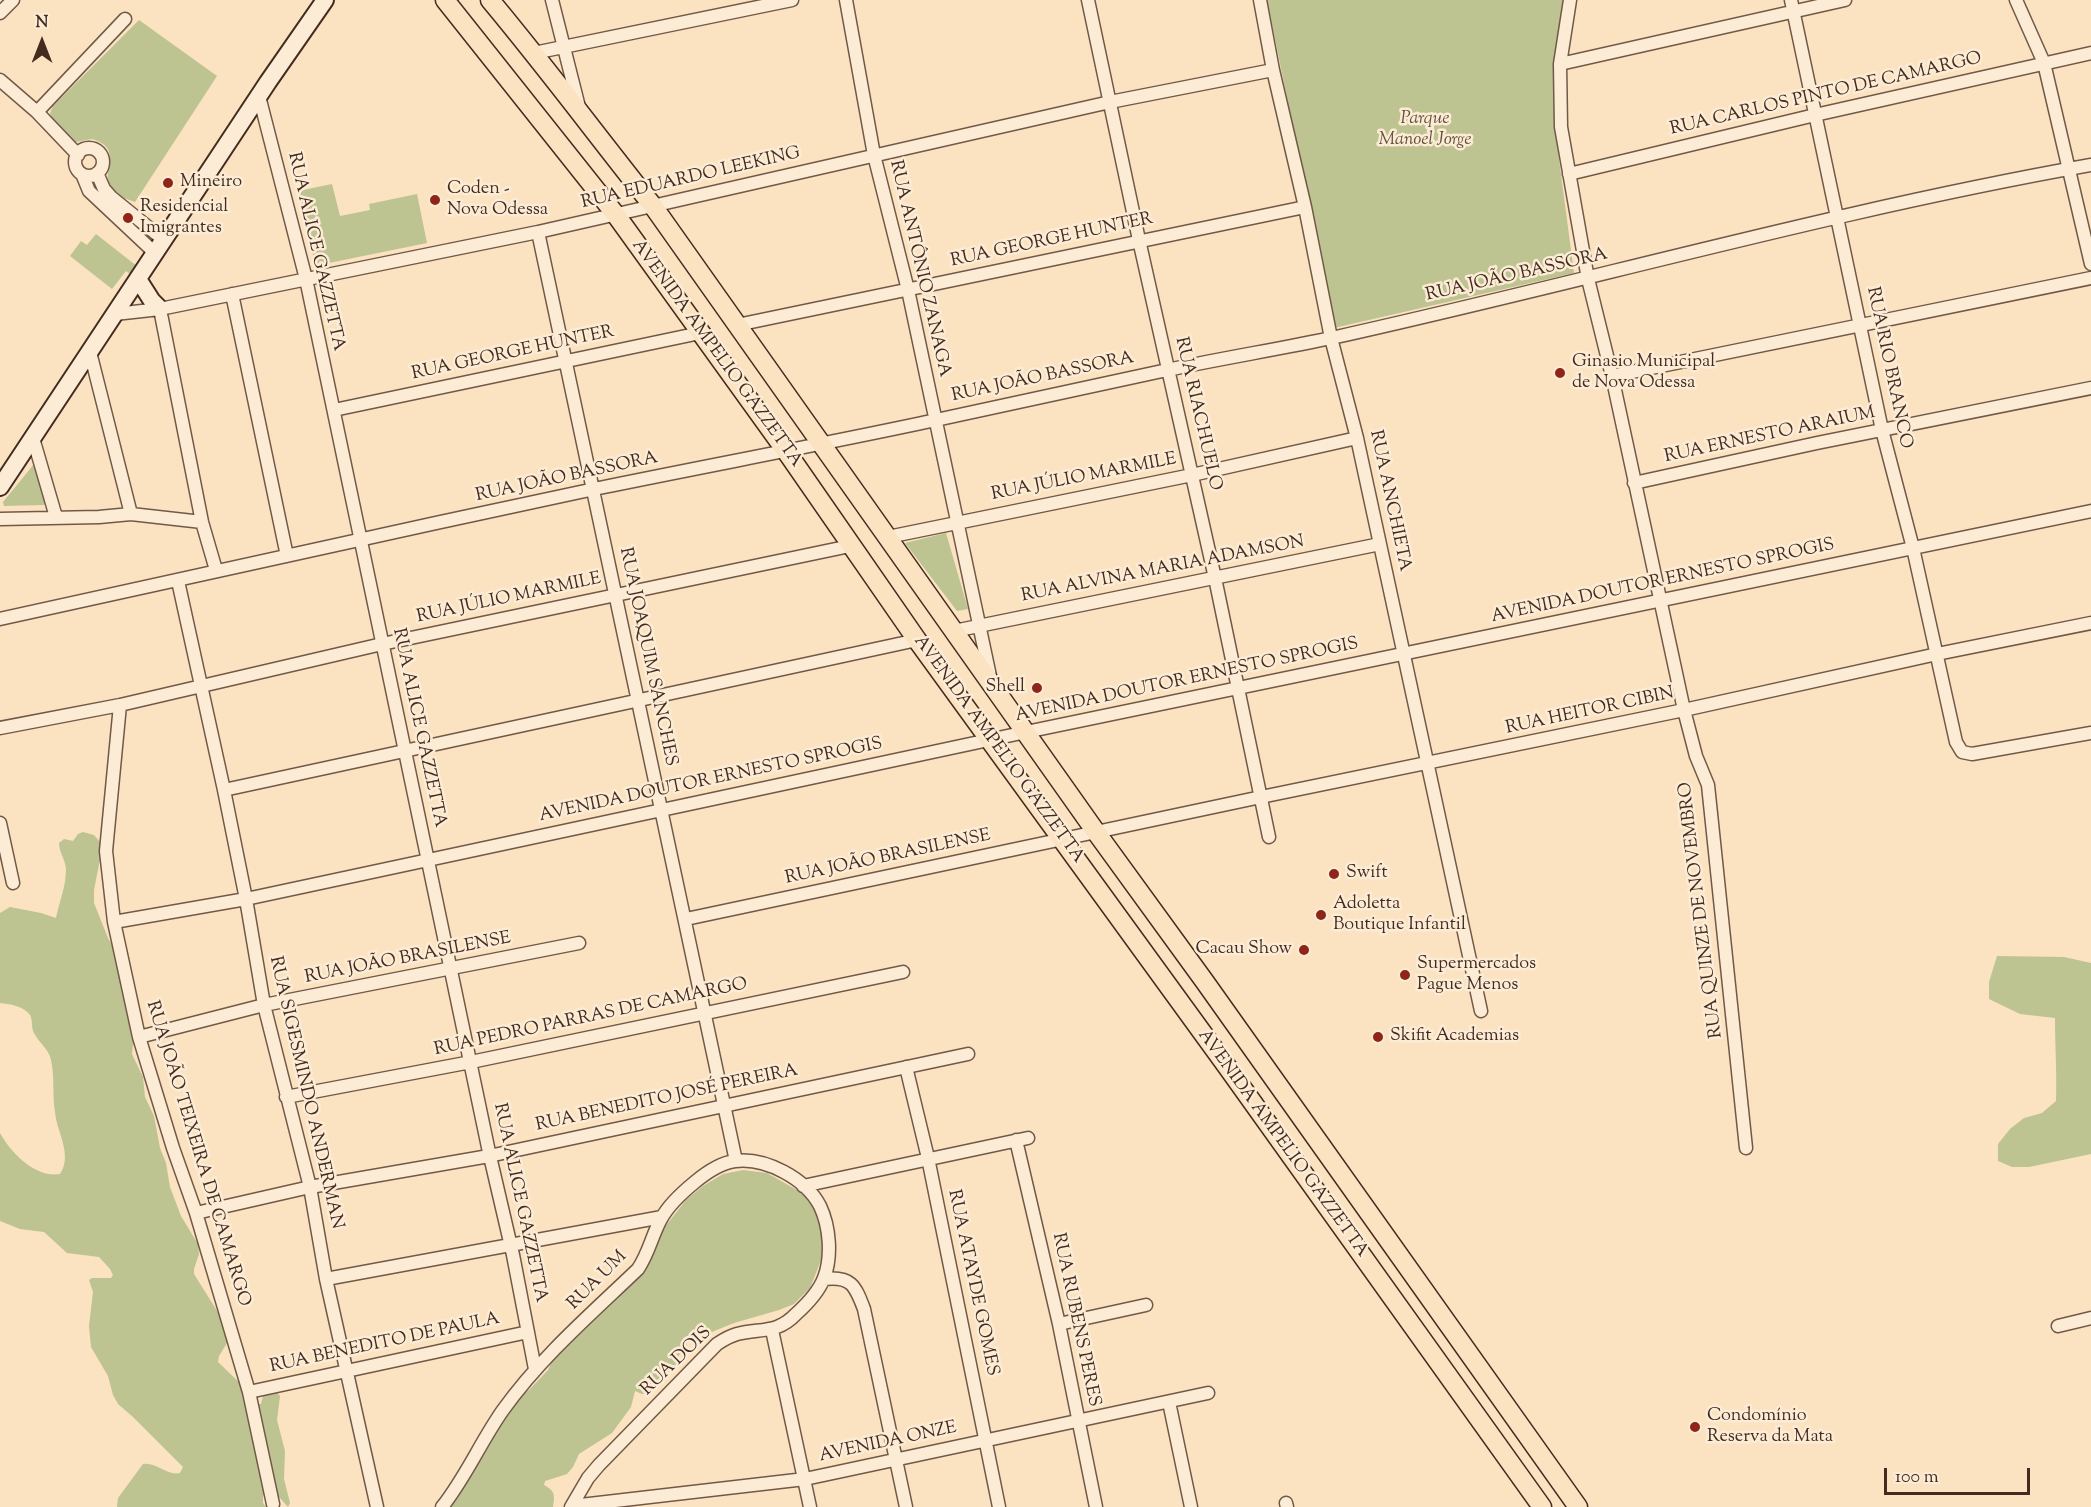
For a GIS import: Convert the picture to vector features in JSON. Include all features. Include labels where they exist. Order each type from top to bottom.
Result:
[{"type":"main road","points":[[1,484],[325,0]]},
{"type":"main road","name":"AVENIDA AMPELIO GAZZETTA","points":[[445,0],[616,215],[786,451],[917,640],[1063,839],[1542,1507]]},
{"type":"main road","name":"AVENIDA AMPELIO GAZZETTA","points":[[490,0],[534,52],[581,117],[653,206],[992,687],[1150,904],[1578,1507]]},
{"type":"main road","points":[[138,279],[160,309]]},
{"type":"main road","points":[[1228,1068],[1248,1075],[1269,1072]]},
{"type":"main road","points":[[1494,1439],[1502,1429],[1520,1425]]},
{"type":"street","points":[[0,13],[13,0]]},
{"type":"street","points":[[552,0],[581,117]]},
{"type":"street","points":[[534,52],[792,0]]},
{"type":"street","name":"RUA ANTÔNIO ZANAGA","points":[[846,0],[874,155],[908,290],[992,687]]},
{"type":"street","name":"RUA RIACHUELO","points":[[1088,0],[1215,578],[1269,837]]},
{"type":"street","name":"RUA ANCHIETA","points":[[1260,0],[1331,338],[1357,438],[1480,1011]]},
{"type":"street","name":"RUA QUINZE DE NOVEMBRO","points":[[1570,0],[1560,64],[1561,127],[1588,279],[1612,376],[1684,710],[1696,756],[1708,785],[1746,1148]]},
{"type":"street","points":[[1560,64],[1792,6],[1845,0]]},
{"type":"street","points":[[2016,0],[2044,63],[2091,264]]},
{"type":"street","name":"RUA RIO BRANCO","points":[[1792,6],[1882,430],[1913,548],[1956,742],[1962,752],[1972,754],[2091,733]]},
{"type":"street","points":[[37,112],[125,19]]},
{"type":"street","name":"RUA CARLOS PINTO DE CAMARGO","points":[[1569,174],[1815,115],[2091,53]]},
{"type":"street","name":"RUA EDUARDO LEEKING","points":[[115,314],[160,309],[538,232],[1110,102],[1273,70]]},
{"type":"street","points":[[0,80],[37,112],[78,154]]},
{"type":"street","name":"RUA ALICE GAZZETTA","points":[[259,96],[306,279],[535,1369]]},
{"type":"street","points":[[82,174],[98,173],[103,164],[101,154],[92,148],[86,148],[78,154],[76,165],[89,191],[135,234],[160,246]]},
{"type":"street","name":"RUA JOÃO BASSORA","points":[[0,619],[594,489],[935,420],[1169,369],[1331,338],[1588,279],[1837,218],[2091,165]]},
{"type":"street","points":[[98,173],[104,189],[144,223],[160,246]]},
{"type":"street","name":"RUA GEORGE HUNTER","points":[[737,325],[1305,207]]},
{"type":"street","points":[[135,234],[144,223]]},
{"type":"street","name":"RUA JOAQUIM SANCHES","points":[[538,232],[726,1105],[736,1161]]},
{"type":"street","points":[[1612,376],[2091,278]]},
{"type":"street","points":[[232,294],[286,556]]},
{"type":"street","points":[[160,309],[202,522],[216,570]]},
{"type":"street","name":"RUA GEORGE HUNTER","points":[[334,410],[700,333]]},
{"type":"street","points":[[90,352],[131,514]]},
{"type":"street","name":"RUA ERNESTO ARAIUM","points":[[1634,483],[2091,388]]},
{"type":"street","points":[[33,438],[56,517]]},
{"type":"street","name":"RUA JÚLIO MARMILE","points":[[888,537],[1192,476],[1357,438]]},
{"type":"street","name":"AVENIDA DOUTOR ERNESTO SPROGIS","points":[[114,922],[246,898],[429,860],[1026,732],[2091,511]]},
{"type":"street","points":[[0,519],[131,514],[202,522]]},
{"type":"street","name":"RUA ALVINA MARIA ADAMSON","points":[[954,631],[1380,544]]},
{"type":"street","name":"RUA JÚLIO MARMILE","points":[[0,728],[120,705],[382,644],[850,546]]},
{"type":"street","name":"RUA SIGESMINDO ANDERMAN","points":[[178,581],[246,898],[264,1005],[310,1187],[326,1279],[377,1507]]},
{"type":"street","name":"RUA HEITOR CIBIN","points":[[1096,832],[2091,623]]},
{"type":"street","points":[[224,790],[917,640]]},
{"type":"street","name":"RUA JOÃO TEIXEIRA DE CAMARGO","points":[[120,705],[106,851],[114,922],[139,1037],[173,1148],[196,1213],[249,1392],[273,1504]]},
{"type":"street","points":[[0,828],[13,883]]},
{"type":"street","name":"RUA JOÃO BRASILENSE","points":[[686,919],[1096,832]]},
{"type":"street","name":"RUA JOÃO BRASILENSE","points":[[139,1037],[264,1005],[579,943]]},
{"type":"street","name":"RUA PEDRO PARRAS DE CAMARGO","points":[[286,1097],[471,1062],[903,972]]},
{"type":"street","name":"RUA BENEDITO JOSÉ PEREIRA","points":[[196,1213],[310,1187],[489,1156],[968,1054]]},
{"type":"street","name":"RUA ATAYDE GOMES","points":[[906,1067],[928,1158],[999,1507]]},
{"type":"street","name":"RUA RUBENS PERES","points":[[928,1158],[1022,1139],[1096,1507]]},
{"type":"street","points":[[798,1182],[928,1158]]},
{"type":"street","name":"RUA UM","points":[[442,1507],[456,1489],[502,1412],[535,1369],[638,1269],[662,1218],[694,1182],[715,1168],[736,1161],[758,1162],[776,1168],[798,1182]]},
{"type":"street","name":"RUA DOIS","points":[[571,1506],[599,1465],[717,1344],[735,1334],[772,1330],[785,1324],[824,1279],[829,1253],[827,1229],[820,1207],[798,1182]]},
{"type":"street","points":[[326,1279],[662,1218]]},
{"type":"street","points":[[824,1279],[838,1277],[850,1282],[858,1293],[864,1309],[906,1507]]},
{"type":"street","points":[[1059,1324],[1146,1305]]},
{"type":"street","points":[[2058,1326],[2091,1318]]},
{"type":"street","points":[[772,1330],[810,1507]]},
{"type":"street","name":"RUA BENEDITO DE PAULA","points":[[249,1392],[528,1332]]},
{"type":"street","name":"AVENIDA ONZE","points":[[571,1506],[805,1479],[1208,1393]]},
{"type":"street","points":[[1169,1402],[1191,1507]]},
{"type":"green space","name":"Parque Manoel Jorge","points":[[1267,0],[1564,0],[1555,60],[1555,129],[1574,273],[1334,328]]},
{"type":"green space","points":[[139,20],[217,76],[135,202],[115,194],[109,185],[110,156],[108,149],[102,143],[92,139],[76,142],[53,121],[50,113],[53,106]]},
{"type":"green space","points":[[332,184],[340,216],[370,210],[369,204],[417,194],[427,243],[319,265],[315,263],[298,191]]},
{"type":"green space","points":[[96,234],[138,267],[131,275],[126,271],[112,289],[70,256],[81,241],[87,245]]},
{"type":"green space","points":[[34,464],[46,501],[44,505],[4,506],[3,502]]},
{"type":"green space","points":[[946,533],[968,609],[957,611],[905,543]]},
{"type":"green space","points":[[83,832],[94,835],[100,842],[101,854],[94,890],[94,903],[108,938],[126,970],[136,1017],[132,1054],[143,1077],[145,1097],[154,1116],[170,1187],[181,1216],[198,1244],[199,1254],[194,1274],[229,1330],[227,1343],[218,1362],[243,1386],[256,1404],[261,1404],[263,1396],[270,1391],[276,1391],[280,1396],[277,1420],[285,1451],[284,1479],[290,1503],[288,1507],[270,1487],[263,1496],[263,1503],[266,1507],[117,1507],[118,1498],[143,1464],[175,1473],[180,1473],[183,1467],[118,1404],[108,1376],[91,1347],[89,1326],[93,1292],[89,1280],[111,1278],[113,1275],[99,1257],[67,1253],[44,1232],[20,1229],[0,1221],[0,1133],[17,1156],[42,1172],[60,1174],[64,1167],[65,1152],[56,1120],[50,1056],[34,1033],[31,1017],[27,1012],[16,1006],[0,1003],[0,913],[10,907],[56,918],[66,876],[59,843],[64,839],[73,841],[78,834]]},
{"type":"green space","points":[[1997,956],[2064,957],[2091,963],[2091,1154],[2029,1167],[2012,1167],[1998,1161],[1998,1144],[2010,1129],[2024,1118],[2042,1113],[2056,1101],[2056,1080],[2055,1018],[2020,1014],[1989,999],[1989,982]]},
{"type":"green space","points":[[743,1170],[767,1173],[811,1198],[819,1208],[825,1237],[822,1258],[810,1288],[794,1304],[707,1334],[688,1337],[686,1349],[679,1355],[675,1367],[653,1383],[646,1393],[635,1391],[631,1407],[612,1433],[579,1454],[567,1474],[545,1481],[544,1485],[553,1494],[553,1507],[444,1507],[512,1401],[529,1390],[548,1370],[565,1334],[624,1289],[660,1233],[686,1200],[723,1174]]},
{"type":"place","name":"Mineiro","points":[[168,183]]},
{"type":"place","name":"Coden - Nova Odessa","points":[[435,200]]},
{"type":"place","name":"Residencial Imigrantes","points":[[128,218]]},
{"type":"place","name":"Ginasio Municipal de Nova Odessa","points":[[1560,373]]},
{"type":"place","name":"Shell","points":[[1037,688]]},
{"type":"place","name":"Swift","points":[[1334,874]]},
{"type":"place","name":"Adoletta Boutique Infantil","points":[[1321,915]]},
{"type":"place","name":"Cacau Show","points":[[1304,950]]},
{"type":"place","name":"Supermercados Pague Menos","points":[[1405,975]]},
{"type":"place","name":"Skifit Academias","points":[[1378,1037]]},
{"type":"place","name":"Condomínio Reserva da Mata","points":[[1695,1427]]}]
